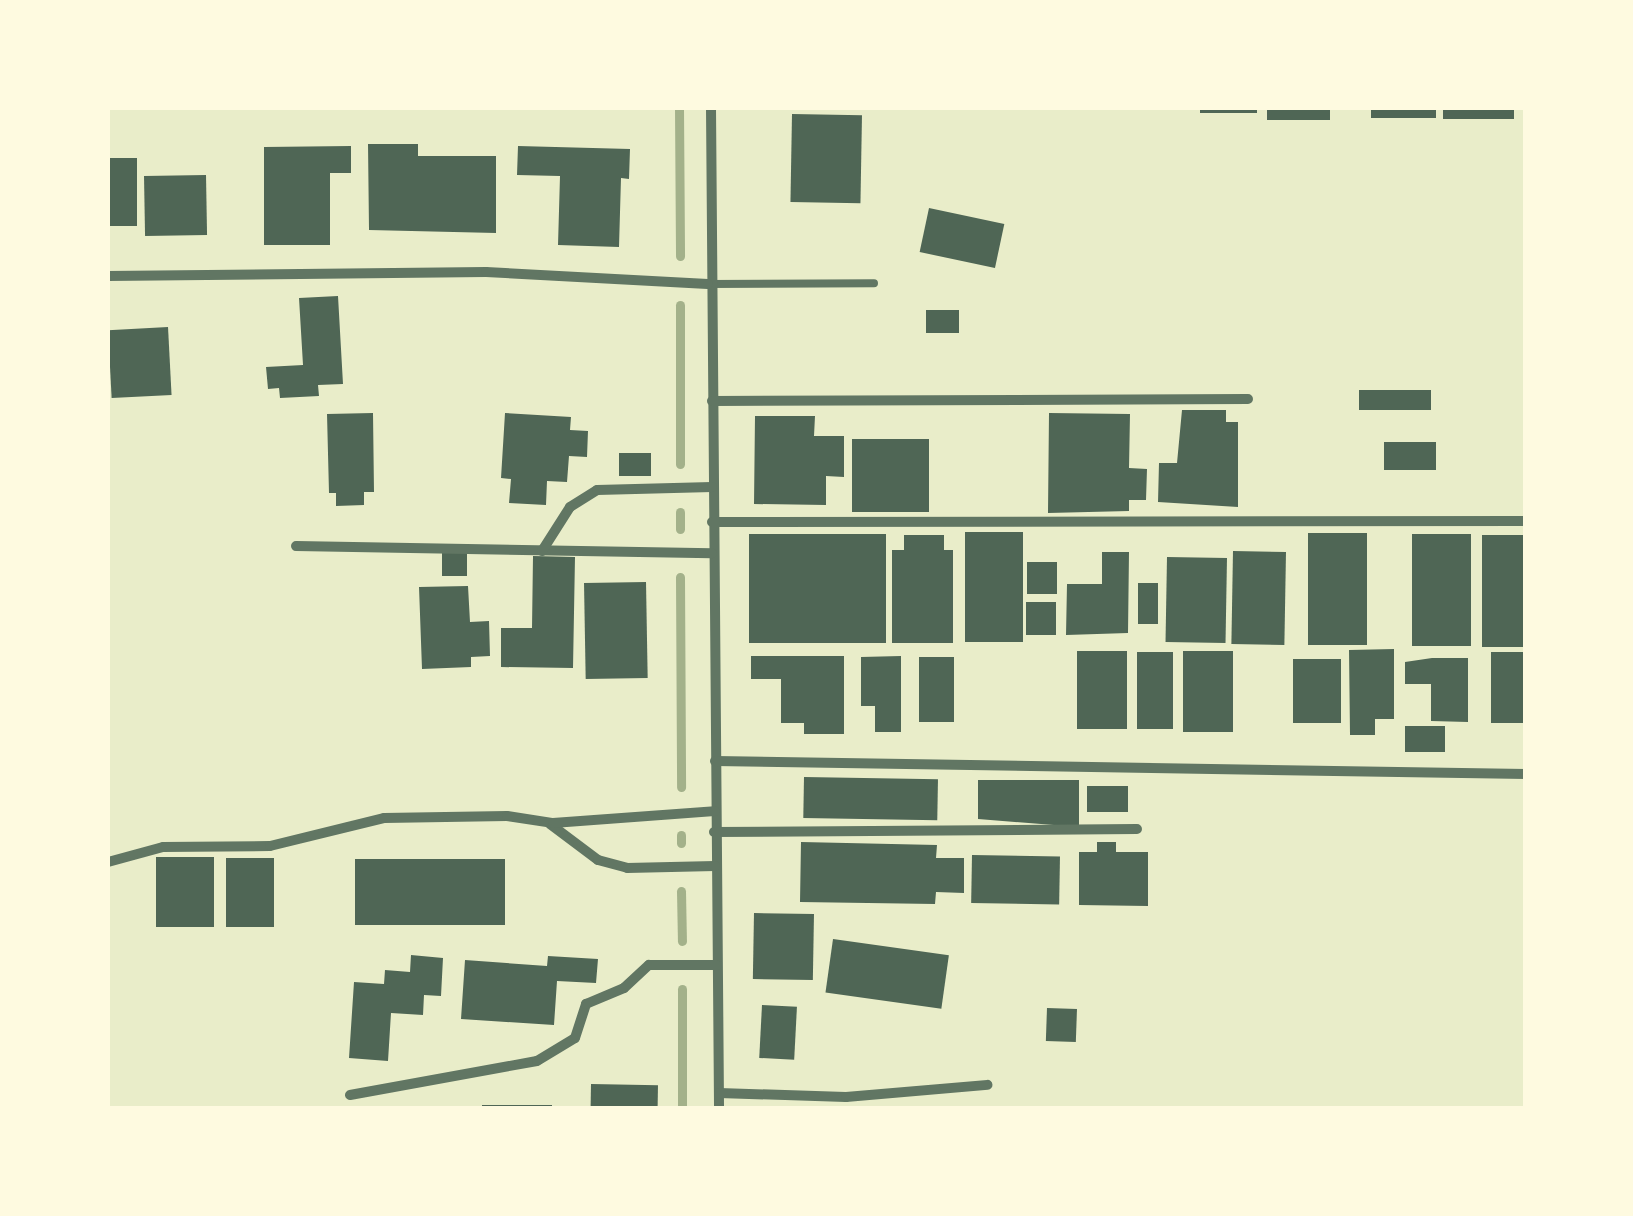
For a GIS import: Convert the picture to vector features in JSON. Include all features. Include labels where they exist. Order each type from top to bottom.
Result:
[{"type":"street","points":[[712,108],[708,284],[719,1108]]},
{"type":"street","points":[[108,276],[486,272],[708,284]]},
{"type":"street","points":[[712,401],[1248,399]]},
{"type":"street","points":[[542,550],[570,507],[598,490],[712,487]]},
{"type":"street","points":[[712,522],[1526,520]]},
{"type":"street","points":[[296,546],[712,553]]},
{"type":"street","points":[[715,761],[1526,774]]},
{"type":"street","points":[[108,862],[164,847],[270,846],[384,818],[507,816],[548,822],[715,810]]},
{"type":"street","points":[[548,822],[598,860],[627,868],[715,866]]},
{"type":"street","points":[[714,832],[1138,829]]},
{"type":"street","points":[[350,1095],[537,1061],[575,1038],[586,1004],[624,988],[650,965],[717,965]]},
{"type":"street","points":[[718,1093],[846,1097],[987,1085]]},
{"type":"lane","points":[[708,284],[874,283]]},
{"type":"building","points":[[1200,108],[1257,108],[1257,113],[1200,113]]},
{"type":"building","points":[[1267,108],[1330,108],[1330,120],[1267,120]]},
{"type":"building","points":[[1371,108],[1436,108],[1436,118],[1371,118]]},
{"type":"building","points":[[1443,108],[1514,108],[1514,119],[1443,119]]},
{"type":"building","points":[[792,114],[862,115],[860,203],[790,202]]},
{"type":"building","points":[[368,144],[418,144],[418,156],[496,156],[496,233],[369,230]]},
{"type":"building","points":[[351,146],[351,173],[330,173],[330,245],[264,245],[264,147]]},
{"type":"building","points":[[518,146],[630,149],[629,179],[621,178],[619,247],[558,245],[560,176],[517,175]]},
{"type":"building","points":[[108,158],[137,158],[137,226],[108,226]]},
{"type":"building","points":[[206,175],[207,235],[145,236],[144,176]]},
{"type":"building","points":[[929,208],[1004,224],[995,268],[920,252]]},
{"type":"building","points":[[338,296],[343,384],[318,385],[319,396],[280,398],[279,388],[268,389],[266,367],[303,365],[299,298]]},
{"type":"building","points":[[926,310],[959,310],[959,333],[926,333]]},
{"type":"building","points":[[168,327],[172,395],[112,398],[108,330]]},
{"type":"building","points":[[1359,390],[1431,390],[1431,410],[1359,410]]},
{"type":"building","points":[[1182,410],[1226,410],[1226,422],[1238,422],[1238,507],[1158,502],[1159,463],[1177,463]]},
{"type":"building","points":[[373,413],[374,492],[364,492],[364,505],[336,506],[336,493],[329,493],[327,414]]},
{"type":"building","points":[[505,413],[571,417],[570,430],[588,431],[587,457],[569,456],[567,482],[547,481],[546,505],[509,503],[511,479],[501,478]]},
{"type":"building","points":[[1049,413],[1130,414],[1129,468],[1147,469],[1146,500],[1129,500],[1129,511],[1048,513]]},
{"type":"building","points":[[755,416],[815,416],[814,436],[844,436],[844,477],[826,476],[826,505],[754,504]]},
{"type":"building","points":[[852,439],[929,439],[929,512],[852,512]]},
{"type":"building","points":[[1384,442],[1436,442],[1436,470],[1384,470]]},
{"type":"building","points":[[619,453],[651,453],[651,476],[619,476]]},
{"type":"building","points":[[965,532],[1023,532],[1023,642],[965,642]]},
{"type":"building","points":[[1308,533],[1367,533],[1367,645],[1308,645]]},
{"type":"building","points":[[749,534],[886,534],[886,643],[749,643]]},
{"type":"building","points":[[1412,534],[1471,534],[1471,646],[1412,646]]},
{"type":"building","points":[[904,535],[944,535],[944,550],[953,550],[953,643],[892,643],[892,550],[904,550]]},
{"type":"building","points":[[1482,535],[1526,535],[1526,647],[1482,647]]},
{"type":"building","points":[[1233,551],[1286,552],[1284,645],[1231,644]]},
{"type":"building","points":[[1102,552],[1129,552],[1128,633],[1066,635],[1067,584],[1102,584]]},
{"type":"building","points":[[442,553],[467,553],[467,576],[442,576]]},
{"type":"building","points":[[533,556],[575,557],[573,668],[501,667],[501,628],[532,628]]},
{"type":"building","points":[[1167,557],[1227,558],[1226,643],[1166,642]]},
{"type":"building","points":[[1027,562],[1057,562],[1057,594],[1027,594]]},
{"type":"building","points":[[646,582],[648,678],[586,679],[584,583]]},
{"type":"building","points":[[1138,583],[1158,583],[1158,624],[1138,624]]},
{"type":"building","points":[[468,586],[470,622],[489,621],[490,656],[471,657],[471,667],[422,669],[419,587]]},
{"type":"building","points":[[1026,602],[1056,602],[1056,635],[1026,635]]},
{"type":"building","points":[[1394,649],[1394,719],[1375,719],[1375,735],[1350,735],[1349,650]]},
{"type":"building","points":[[1077,651],[1127,651],[1127,729],[1077,729]]},
{"type":"building","points":[[1183,651],[1233,651],[1233,732],[1183,732]]},
{"type":"building","points":[[1137,652],[1173,652],[1173,729],[1137,729]]},
{"type":"building","points":[[1491,652],[1524,652],[1524,723],[1491,723]]},
{"type":"building","points":[[751,656],[844,656],[844,734],[804,734],[804,723],[781,723],[781,679],[751,679]]},
{"type":"building","points":[[901,656],[901,732],[875,732],[875,706],[861,706],[861,657]]},
{"type":"building","points":[[919,657],[954,657],[954,722],[919,722]]},
{"type":"building","points":[[1468,658],[1468,722],[1431,721],[1431,684],[1405,684],[1405,662]]},
{"type":"building","points":[[1293,659],[1341,659],[1341,723],[1293,723]]},
{"type":"building","points":[[1405,726],[1445,726],[1445,752],[1405,752]]},
{"type":"building","points":[[804,777],[938,779],[937,820],[803,818]]},
{"type":"building","points":[[978,780],[1079,780],[1079,827],[978,819]]},
{"type":"building","points":[[1087,786],[1128,786],[1128,812],[1087,812]]},
{"type":"building","points":[[801,842],[937,845],[936,858],[964,858],[964,893],[936,892],[935,904],[800,902]]},
{"type":"building","points":[[1097,842],[1116,842],[1116,852],[1148,852],[1148,906],[1079,905],[1079,852],[1097,852]]},
{"type":"building","points":[[972,855],[1060,857],[1059,905],[971,903]]},
{"type":"building","points":[[156,857],[214,857],[214,927],[156,927]]},
{"type":"building","points":[[226,858],[274,858],[274,927],[226,927]]},
{"type":"building","points":[[355,859],[505,859],[505,925],[355,925]]},
{"type":"building","points":[[754,913],[814,914],[813,980],[753,979]]},
{"type":"building","points":[[833,939],[949,955],[941,1009],[825,992]]},
{"type":"building","points":[[411,955],[443,958],[441,996],[424,995],[423,1015],[391,1013],[388,1061],[349,1058],[354,982],[384,984],[385,970],[410,972]]},
{"type":"building","points":[[548,956],[598,959],[596,983],[557,981],[554,1025],[461,1019],[465,960],[547,966]]},
{"type":"building","points":[[762,1005],[797,1007],[794,1060],[759,1058]]},
{"type":"building","points":[[1047,1008],[1077,1009],[1076,1042],[1046,1041]]},
{"type":"building","points":[[591,1084],[658,1085],[658,1108],[591,1108]]},
{"type":"building","points":[[482,1105],[552,1108],[482,1108]]},
{"type":"waterway","points":[[679,108],[680,256]]},
{"type":"waterway","points":[[680,305],[680,464]]},
{"type":"waterway","points":[[680,512],[680,529]]},
{"type":"waterway","points":[[680,577],[681,787]]},
{"type":"waterway","points":[[681,835],[681,843]]},
{"type":"waterway","points":[[681,891],[682,941]]},
{"type":"waterway","points":[[682,989],[682,1108]]}]
